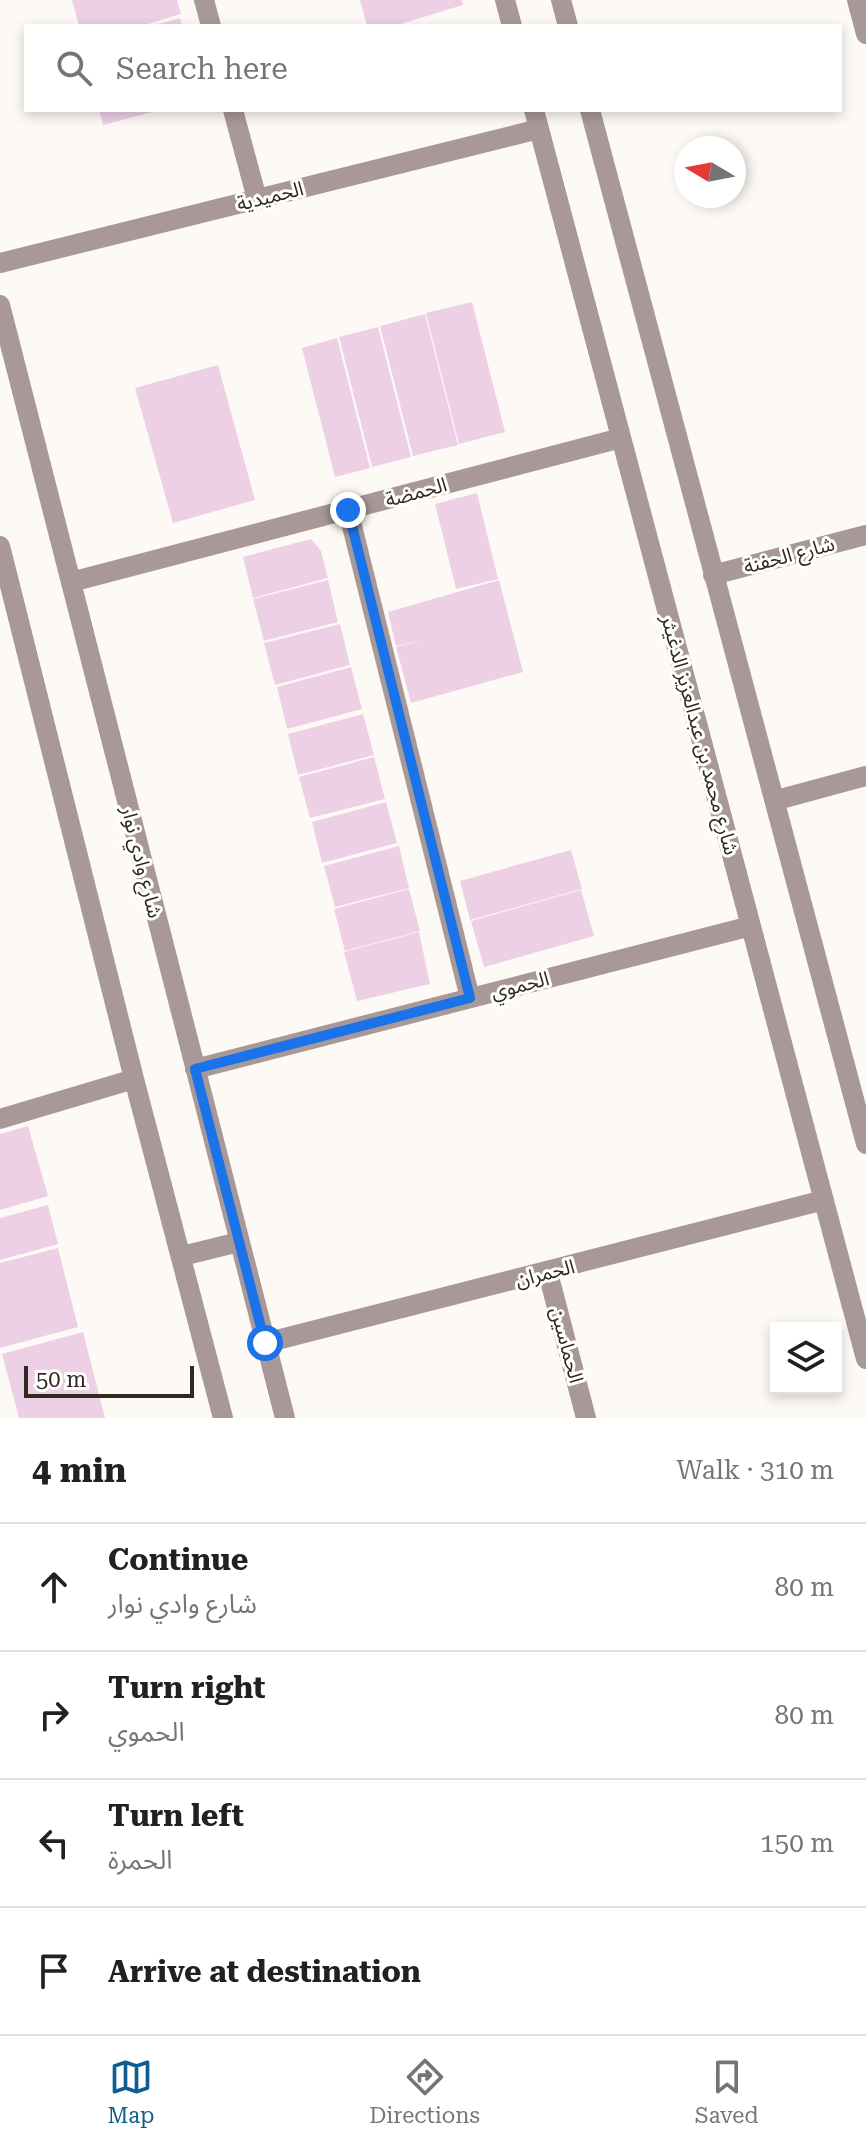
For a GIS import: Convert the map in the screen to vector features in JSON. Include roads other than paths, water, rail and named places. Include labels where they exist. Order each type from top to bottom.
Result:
[{"type":"street","points":[[204,0],[210,24]]},
{"type":"street","points":[[505,0],[511,24]]},
{"type":"street","points":[[561,0],[567,24]]},
{"type":"street","points":[[857,0],[866,34]]},
{"type":"street","points":[[234,112],[257,199]]},
{"type":"street","points":[[591,112],[713,575],[777,800],[866,1144]]},
{"type":"street","name":"الحميدية","points":[[0,263],[257,199],[537,119]]},
{"type":"street","name":"شارع محمد بن عبدالعزيز الدغيثر","points":[[537,119],[866,1359]]},
{"type":"street","name":"شارع وادي نوار","points":[[0,305],[8,368],[71,582],[285,1418]]},
{"type":"street","name":"الحمضة","points":[[71,582],[621,438]]},
{"type":"street","points":[[348,510],[470,998]]},
{"type":"street","name":"شارع الحفنة","points":[[713,575],[866,535]]},
{"type":"street","points":[[0,546],[223,1418]]},
{"type":"street","points":[[777,800],[866,776]]},
{"type":"street","name":"الحموي","points":[[195,1069],[751,926]]},
{"type":"street","points":[[0,1119],[134,1079]]},
{"type":"street","name":"الحمران","points":[[265,1343],[824,1200]]},
{"type":"street","points":[[182,1256],[239,1242]]},
{"type":"street","name":"الحماسين","points":[[548,1273],[586,1418]]}]
